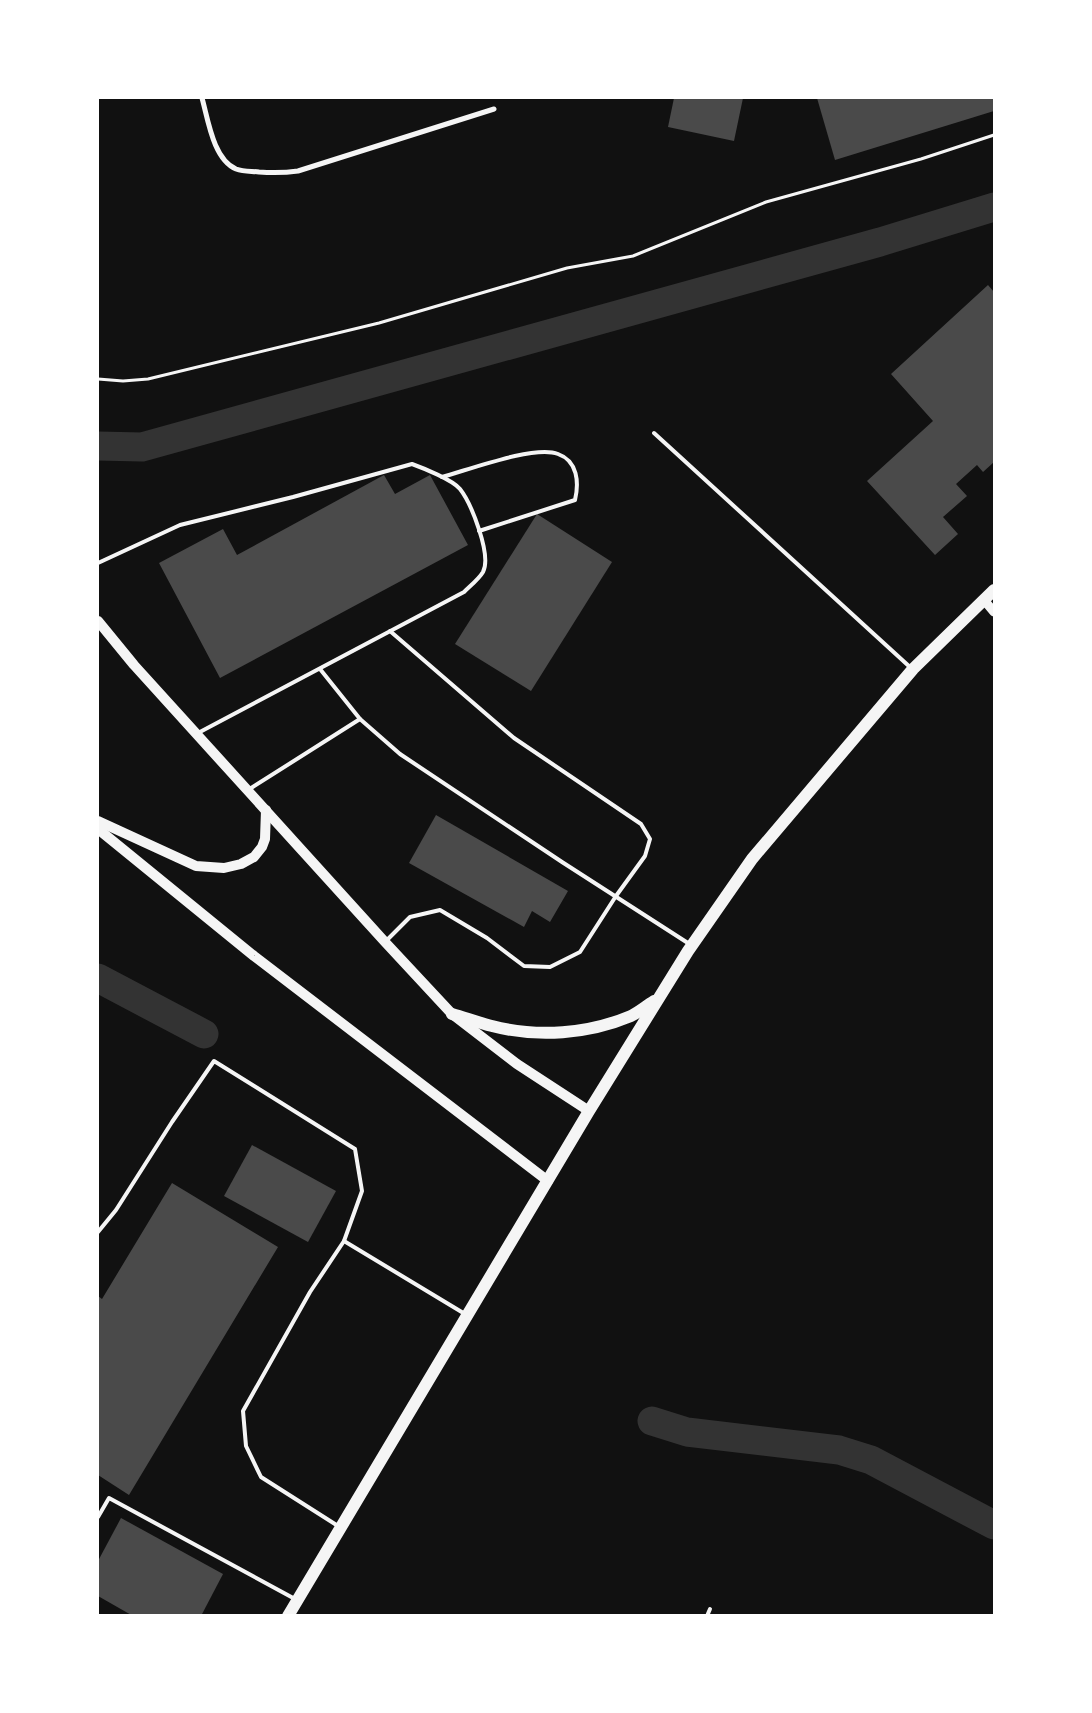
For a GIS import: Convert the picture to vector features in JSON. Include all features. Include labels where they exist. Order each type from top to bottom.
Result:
[{"type":"main road","points":[[288,1616],[589,1111],[692,946],[752,859],[913,669],[994,590]]},
{"type":"main road","points":[[98,621],[134,665],[452,1014],[517,1064],[589,1111]]},
{"type":"main road","points":[[98,821],[178,856],[196,866],[224,868],[241,864],[254,857],[262,847],[265,839],[266,810]]},
{"type":"main road","points":[[98,829],[254,956],[548,1181]]},
{"type":"main road","points":[[452,1014],[493,1026],[525,1032],[564,1032],[602,1026],[633,1015],[658,998]]},
{"type":"street","points":[[202,98],[215,145],[234,168],[243,171],[280,174],[298,171],[494,109]]},
{"type":"street","points":[[984,600],[994,612]]},
{"type":"lane","points":[[654,433],[913,669]]},
{"type":"lane","points":[[442,477],[501,460],[540,452],[559,454],[572,464],[578,486],[575,500],[479,531]]},
{"type":"lane","points":[[98,563],[180,525],[412,464],[425,468],[459,488],[473,515],[485,546],[484,571],[464,592],[197,734]]},
{"type":"lane","points":[[385,942],[410,917],[440,910],[487,938],[524,966],[550,967],[580,952],[616,896],[645,856],[650,839],[640,824],[514,738],[390,631]]},
{"type":"lane","points":[[320,669],[360,719],[400,754],[692,946]]},
{"type":"lane","points":[[248,790],[360,719]]},
{"type":"lane","points":[[98,1232],[116,1210],[172,1122],[214,1061],[355,1149],[362,1191],[344,1241],[310,1292],[243,1411],[246,1446],[261,1477],[340,1528]]},
{"type":"lane","points":[[344,1241],[467,1316]]},
{"type":"lane","points":[[98,1517],[109,1498],[297,1600]]},
{"type":"lane","points":[[707,1616],[710,1609]]},
{"type":"path","points":[[98,379],[123,381],[148,379],[379,323],[567,268],[633,256],[766,202],[921,159],[994,135]]},
{"type":"building","points":[[674,98],[743,98],[734,141],[668,127]]},
{"type":"building","points":[[817,98],[994,98],[994,111],[835,160]]},
{"type":"building","points":[[988,285],[994,292],[994,462],[983,472],[977,465],[956,484],[967,496],[943,517],[958,534],[935,555],[867,481],[933,421],[891,374]]},
{"type":"building","points":[[384,475],[395,494],[430,475],[468,545],[220,678],[159,563],[223,529],[237,555]]},
{"type":"building","points":[[537,514],[612,562],[531,691],[455,644]]},
{"type":"building","points":[[436,815],[568,891],[550,922],[532,911],[524,927],[409,863]]},
{"type":"building","points":[[252,1145],[336,1191],[308,1242],[224,1196]]},
{"type":"building","points":[[172,1183],[278,1247],[129,1495],[98,1475],[98,1296],[102,1299]]},
{"type":"building","points":[[121,1518],[223,1574],[201,1616],[133,1616],[98,1596],[98,1561]]},
{"type":"waterway","points":[[98,446],[142,447],[880,242],[994,207]]},
{"type":"waterway","points":[[98,978],[204,1034]]},
{"type":"waterway","points":[[652,1421],[687,1432],[839,1450],[871,1460],[994,1525]]}]
